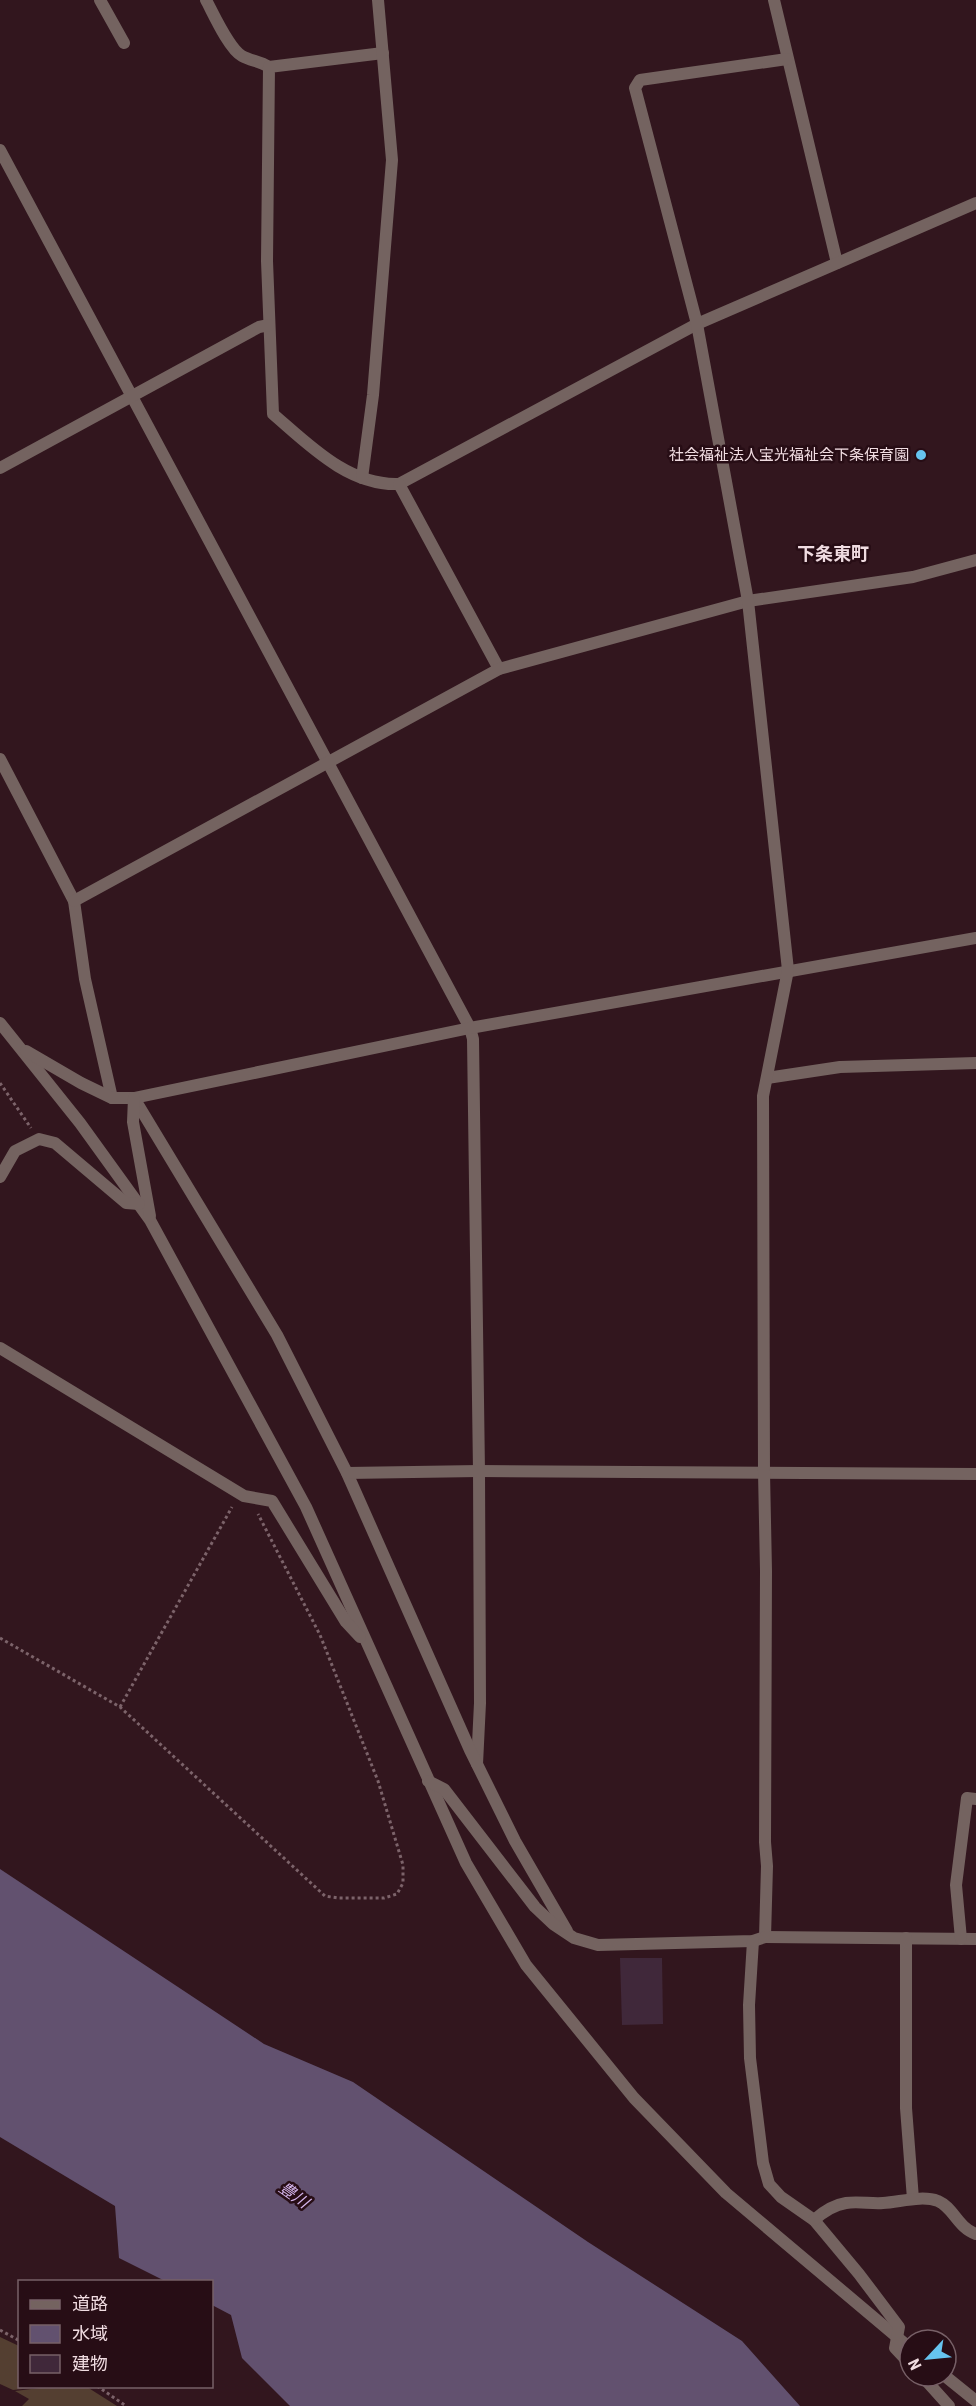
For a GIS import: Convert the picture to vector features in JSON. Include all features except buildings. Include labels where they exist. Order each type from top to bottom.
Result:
[{"type":"street","points":[[100,0],[124,43]]},
{"type":"street","points":[[206,0],[235,50],[243,57],[260,61],[269,67],[383,53]]},
{"type":"street","points":[[362,478],[373,395],[392,160],[378,0]]},
{"type":"street","points":[[774,0],[837,263]]},
{"type":"street","points":[[787,58],[640,80],[635,88],[697,324],[748,601],[788,970],[763,1096],[766,1594],[759,1939],[749,2005],[750,2058],[763,2163],[768,2184],[781,2197],[814,2220],[859,2274],[899,2327],[895,2348],[898,2351]]},
{"type":"street","points":[[269,67],[267,261],[273,414],[332,463],[362,478],[389,485],[399,484],[697,324],[837,263],[975,208]]},
{"type":"street","points":[[0,150],[470,1028],[473,1039],[479,1471],[480,1703],[477,1764]]},
{"type":"street","points":[[0,468],[259,327],[269,325]]},
{"type":"street","points":[[399,484],[498,669]]},
{"type":"street","points":[[74,901],[498,669],[748,601],[913,577],[976,560]]},
{"type":"street","points":[[0,759],[74,901],[85,979],[112,1098]]},
{"type":"street","points":[[19,1047],[112,1098],[134,1098],[470,1028],[976,938]]},
{"type":"street","points":[[0,1023],[80,1123],[150,1220],[306,1507],[466,1863],[525,1965],[634,2098],[726,2193],[897,2338]]},
{"type":"street","points":[[767,1078],[840,1067],[976,1063]]},
{"type":"street","points":[[134,1098],[133,1122],[150,1220]]},
{"type":"street","points":[[134,1098],[277,1335],[347,1473],[477,1764],[515,1841],[569,1935]]},
{"type":"street","points":[[0,1176],[15,1151],[39,1139],[55,1143],[126,1203],[140,1204]]},
{"type":"street","points":[[0,1348],[244,1496],[272,1501],[346,1622],[367,1644]]},
{"type":"street","points":[[347,1473],[479,1471],[976,1474]]},
{"type":"street","points":[[428,1782],[444,1789],[535,1907],[569,1935],[598,1946],[759,1939],[976,1939]]},
{"type":"street","points":[[961,1939],[956,1885],[967,1798],[976,1799]]},
{"type":"street","points":[[906,1938],[906,2108],[913,2199]]},
{"type":"street","points":[[814,2220],[825,2211],[846,2203],[882,2204],[913,2199],[938,2202],[951,2212],[965,2230],[976,2234]]},
{"type":"street","points":[[958,2386],[976,2400]]},
{"type":"street","points":[[932,2388],[949,2406]]},
{"type":"path","points":[[0,1083],[39,1139]]},
{"type":"path","points":[[0,1638],[120,1707],[326,1896],[338,1899],[384,1899],[397,1894],[403,1883],[403,1865],[378,1781],[320,1635],[260,1518],[244,1496],[233,1504],[120,1707]]},
{"type":"path","points":[[0,2330],[18,2339]]},
{"type":"path","points":[[100,2388],[126,2406]]},
{"type":"shaded area","points":[[0,2337],[18,2346],[18,2388],[32,2388],[13,2390],[0,2384]]},
{"type":"shaded area","points":[[39,2388],[89,2388],[117,2406],[22,2406],[29,2399],[15,2391]]},
{"type":"water","name":"豊川","points":[[0,1869],[264,2044],[353,2082],[588,2242],[742,2341],[800,2406],[290,2406],[242,2358],[231,2315],[213,2306],[213,2280],[163,2280],[119,2258],[115,2206],[0,2137]]},
{"type":"place","name":"社会福祉法人宝光福祉会下条保育園","points":[[921,455]]},
{"type":"district","name":"下条東町","points":[[833,553]]}]
